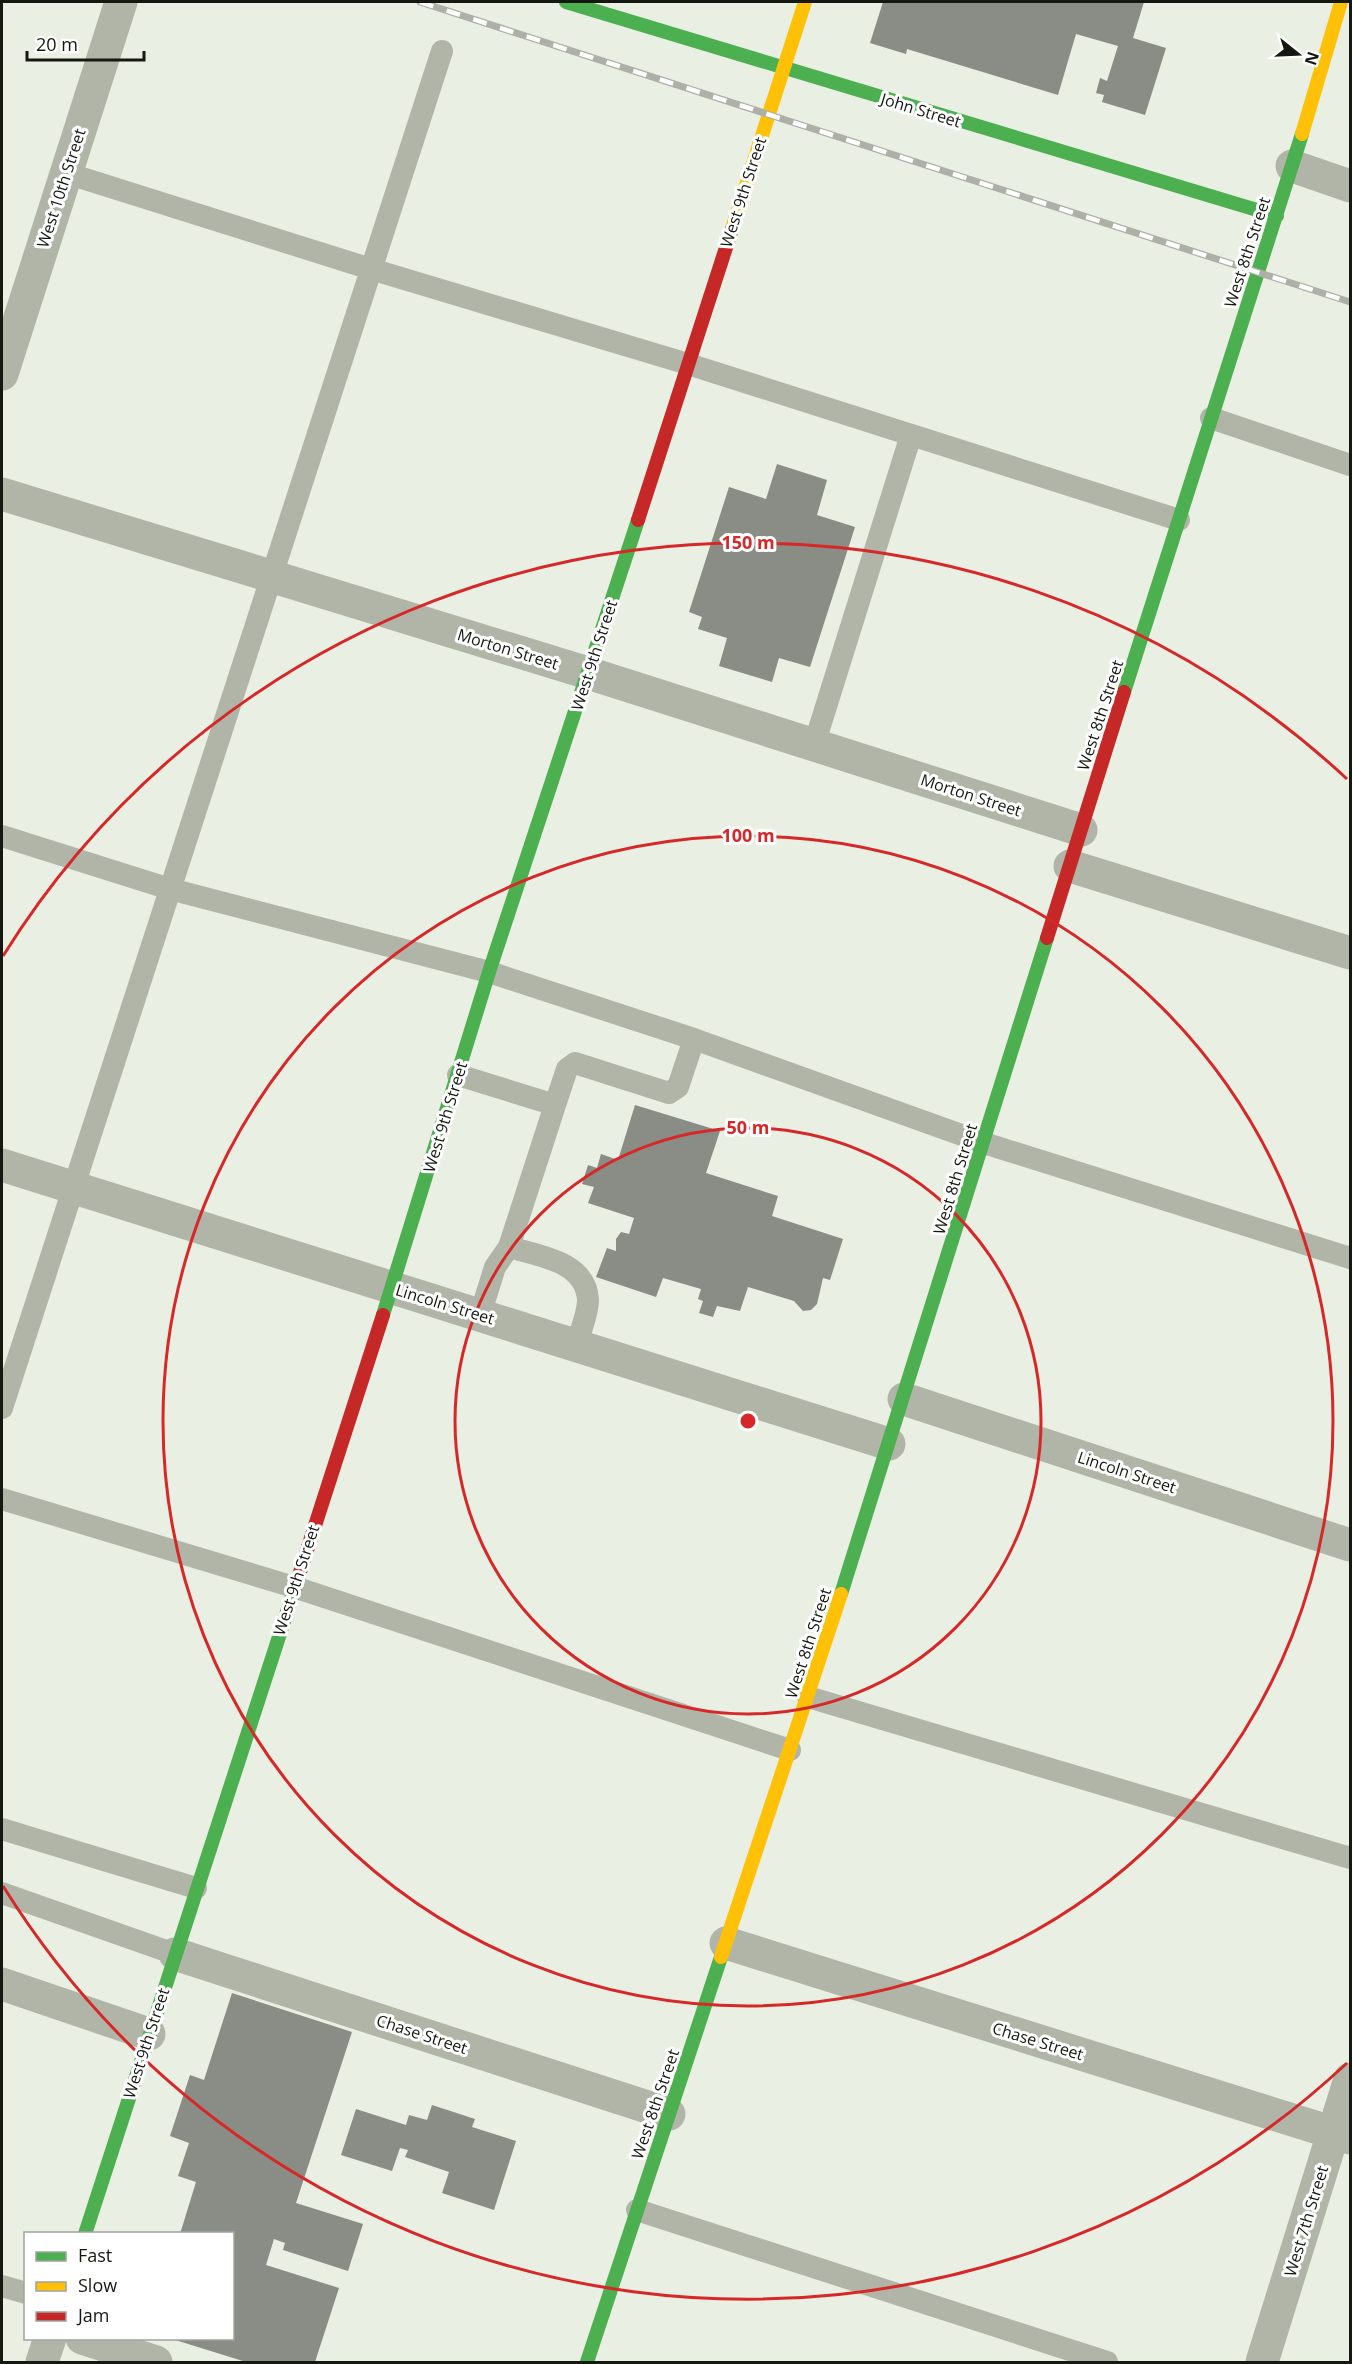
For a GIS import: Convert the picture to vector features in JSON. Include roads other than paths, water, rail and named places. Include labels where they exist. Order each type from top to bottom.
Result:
[{"type":"street","name":"West 10th Street","points":[[2,374],[121,2]]},
{"type":"street","name":"John Street","points":[[566,2],[1276,216]]},
{"type":"street","name":"West 9th Street","points":[[86,2232],[392,1288],[489,972],[588,674],[804,2]]},
{"type":"street","name":"West 8th Street","points":[[587,2362],[904,1400],[1256,272],[1292,166],[1341,2]]},
{"type":"street","points":[[1292,166],[1350,186]]},
{"type":"street","name":"Morton Street","points":[[2,494],[588,674],[1081,830]]},
{"type":"street","points":[[1070,866],[1350,953]]},
{"type":"street","name":"Lincoln Street","points":[[2,1165],[889,1444]]},
{"type":"street","name":"Lincoln Street","points":[[904,1400],[1350,1545]]},
{"type":"street","name":"Chase Street","points":[[726,1943],[1342,2135]]},
{"type":"street","name":"Chase Street","points":[[175,1954],[669,2114]]},
{"type":"street","points":[[2,1984],[149,2034]]},
{"type":"street","name":"West 7th Street","points":[[1262,2362],[1342,2135],[1350,2079]]},
{"type":"street","points":[[42,2362],[49,2340]]},
{"type":"street","points":[[88,2340],[156,2362]]},
{"type":"lane","points":[[2,1408],[442,51]]},
{"type":"lane","points":[[66,173],[372,269],[688,364],[1179,520]]},
{"type":"lane","points":[[1211,418],[1350,465]]},
{"type":"lane","points":[[814,745],[910,435]]},
{"type":"lane","points":[[2,836],[170,889],[489,972],[694,1039],[984,1143],[1350,1258]]},
{"type":"lane","points":[[480,1315],[495,1267],[509,1247],[567,1069],[575,1063],[669,1093],[678,1088],[694,1039]]},
{"type":"lane","points":[[458,1075],[555,1105]]},
{"type":"lane","points":[[509,1247],[567,1265],[579,1275],[588,1302],[576,1346]]},
{"type":"lane","points":[[2,1499],[294,1587],[790,1750]]},
{"type":"lane","points":[[808,1697],[1350,1858]]},
{"type":"lane","points":[[2,1829],[196,1888]]},
{"type":"lane","points":[[2,1893],[175,1954]]},
{"type":"lane","points":[[637,2210],[1107,2362]]},
{"type":"lane","points":[[2,2286],[24,2292]]},
{"type":"railway","points":[[420,2],[1350,302]]}]
